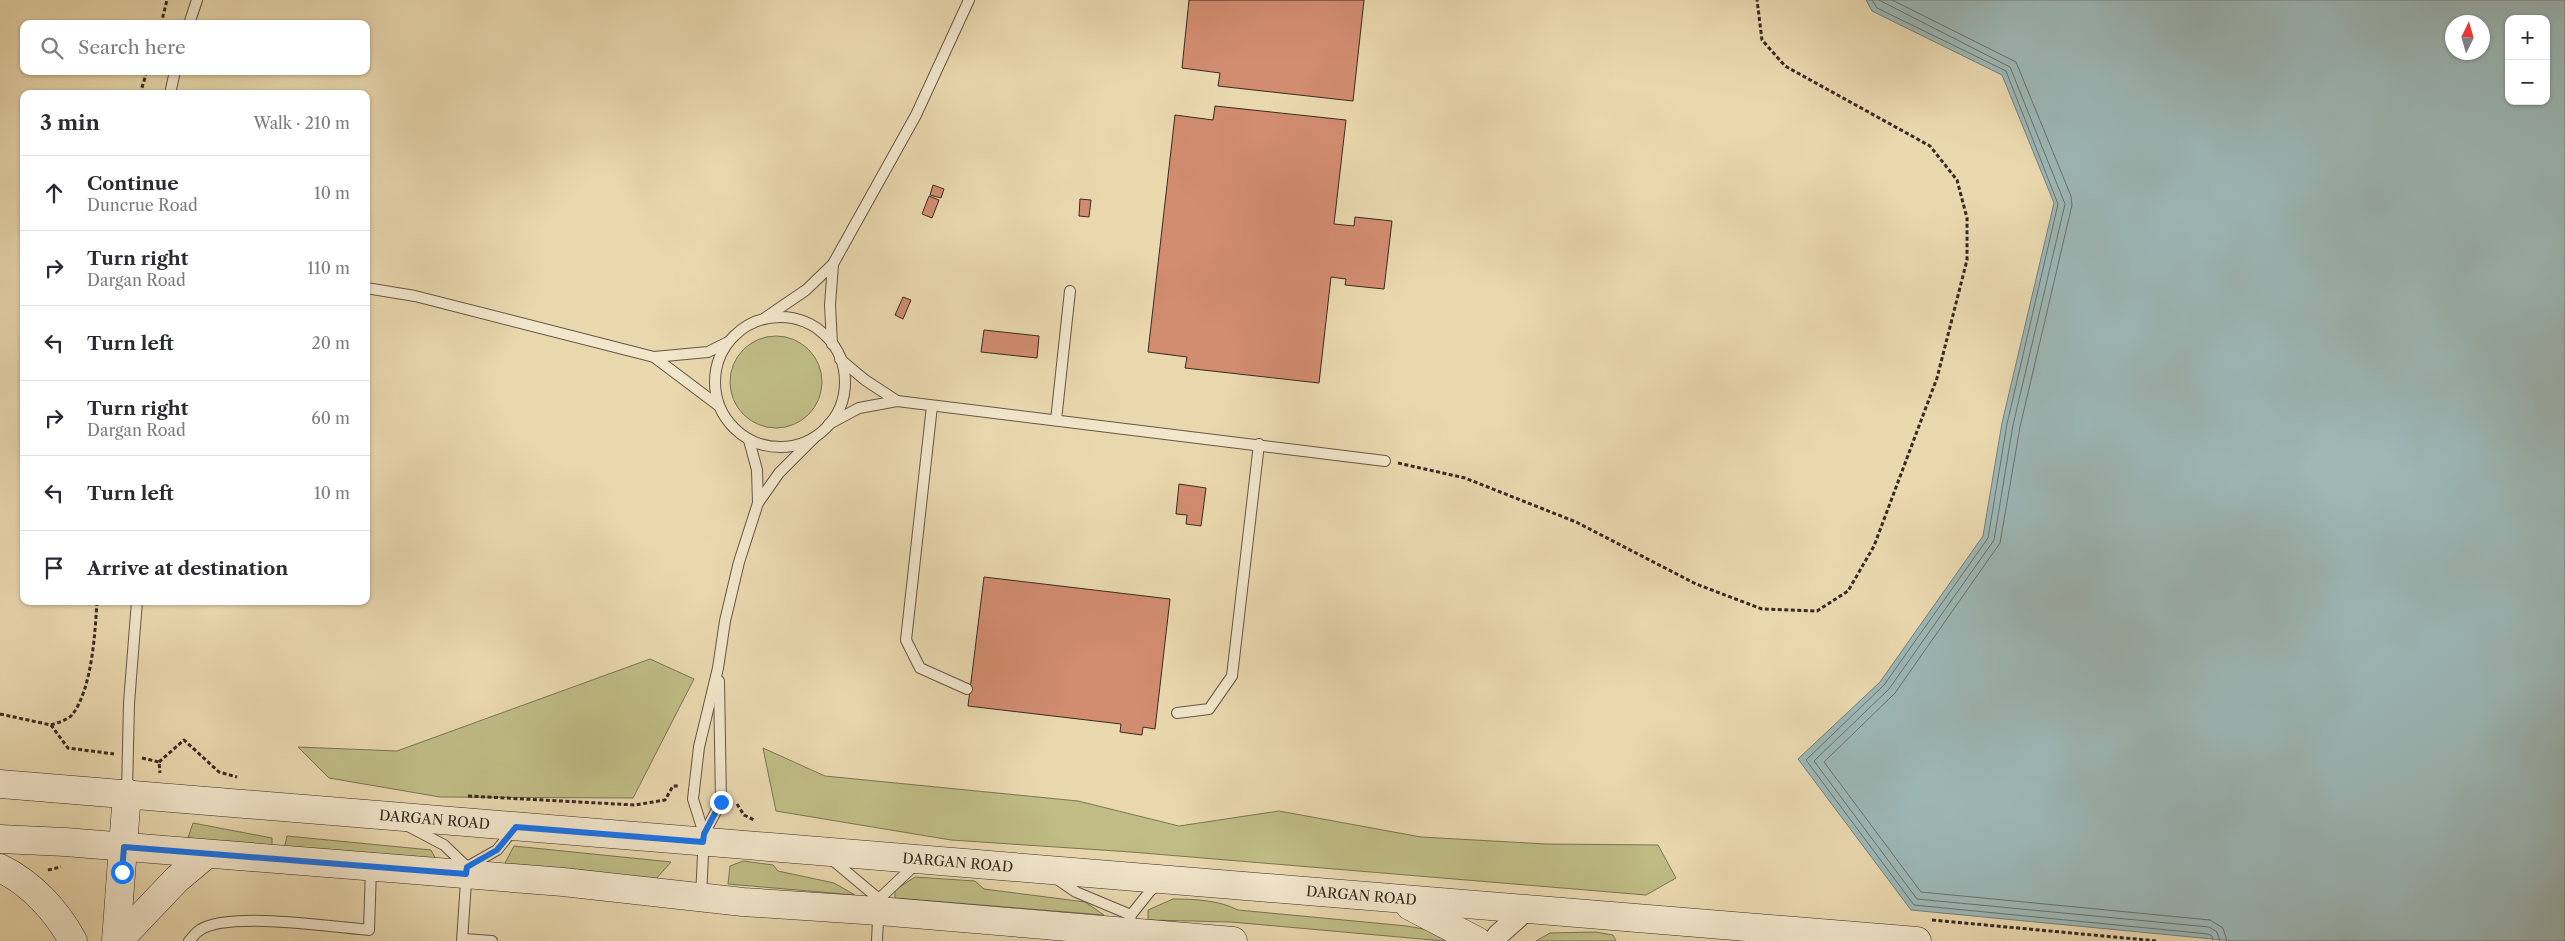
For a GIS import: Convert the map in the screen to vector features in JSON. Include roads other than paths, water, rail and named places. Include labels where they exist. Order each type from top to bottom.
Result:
[{"type":"street","name":"DARGAN ROAD","points":[[0,784],[127,793],[516,827],[704,838],[821,851],[1848,938],[1917,941]]},
{"type":"street","points":[[117,941],[127,793]]},
{"type":"street","points":[[0,839],[371,867],[467,870],[701,898],[879,905],[1233,941]]},
{"type":"street","points":[[117,941],[177,879],[207,854]]},
{"type":"street","points":[[0,868],[19,877],[50,907],[73,941]]},
{"type":"street","points":[[1395,899],[1477,941]]},
{"type":"street","points":[[1494,941],[1498,935],[1526,910]]},
{"type":"lane","points":[[190,20],[197,0]]},
{"type":"lane","points":[[370,289],[424,298],[654,357],[708,352],[728,342],[744,328],[764,319],[806,290],[833,264],[916,115],[969,0]]},
{"type":"lane","points":[[171,90],[174,75]]},
{"type":"lane","points":[[832,344],[830,305],[833,264]]},
{"type":"lane","points":[[1056,420],[1070,291]]},
{"type":"lane","points":[[701,898],[704,838],[693,799],[700,747],[718,668],[725,621],[739,562],[758,502],[779,473],[829,424],[839,410],[844,393],[844,376],[840,359],[832,344],[819,330],[802,321],[783,317],[764,319]]},
{"type":"lane","points":[[728,342],[720,357],[715,373],[715,390],[719,406],[731,425],[749,440],[770,446],[793,446],[814,438]]},
{"type":"lane","points":[[654,357],[719,406]]},
{"type":"lane","points":[[840,359],[864,380],[897,401]]},
{"type":"lane","points":[[829,424],[859,408],[897,401],[1385,461]]},
{"type":"lane","points":[[932,406],[906,640],[920,668],[967,689]]},
{"type":"lane","points":[[749,440],[757,470],[758,502]]},
{"type":"lane","points":[[1177,713],[1209,709],[1232,676],[1259,444]]},
{"type":"lane","points":[[127,793],[129,703],[137,605]]},
{"type":"lane","points":[[704,838],[721,802],[718,668]]},
{"type":"lane","points":[[387,815],[444,846],[467,870],[462,940],[492,941]]},
{"type":"lane","points":[[467,870],[497,850],[516,827]]},
{"type":"lane","points":[[821,851],[879,905]]},
{"type":"lane","points":[[877,941],[879,905],[921,859]]},
{"type":"lane","points":[[189,941],[200,930],[215,924],[243,920],[369,930],[371,867]]},
{"type":"lane","points":[[1044,869],[1076,892],[1111,905],[1129,930],[1151,890],[1167,879]]},
{"type":"lane","points":[[1722,926],[1754,938]]},
{"type":"water","points":[[1866,0],[2565,0],[2565,941],[2233,941],[1911,910],[1798,759],[1880,682],[1983,536],[2002,423],[2054,203],[2002,75],[1872,11]]}]
